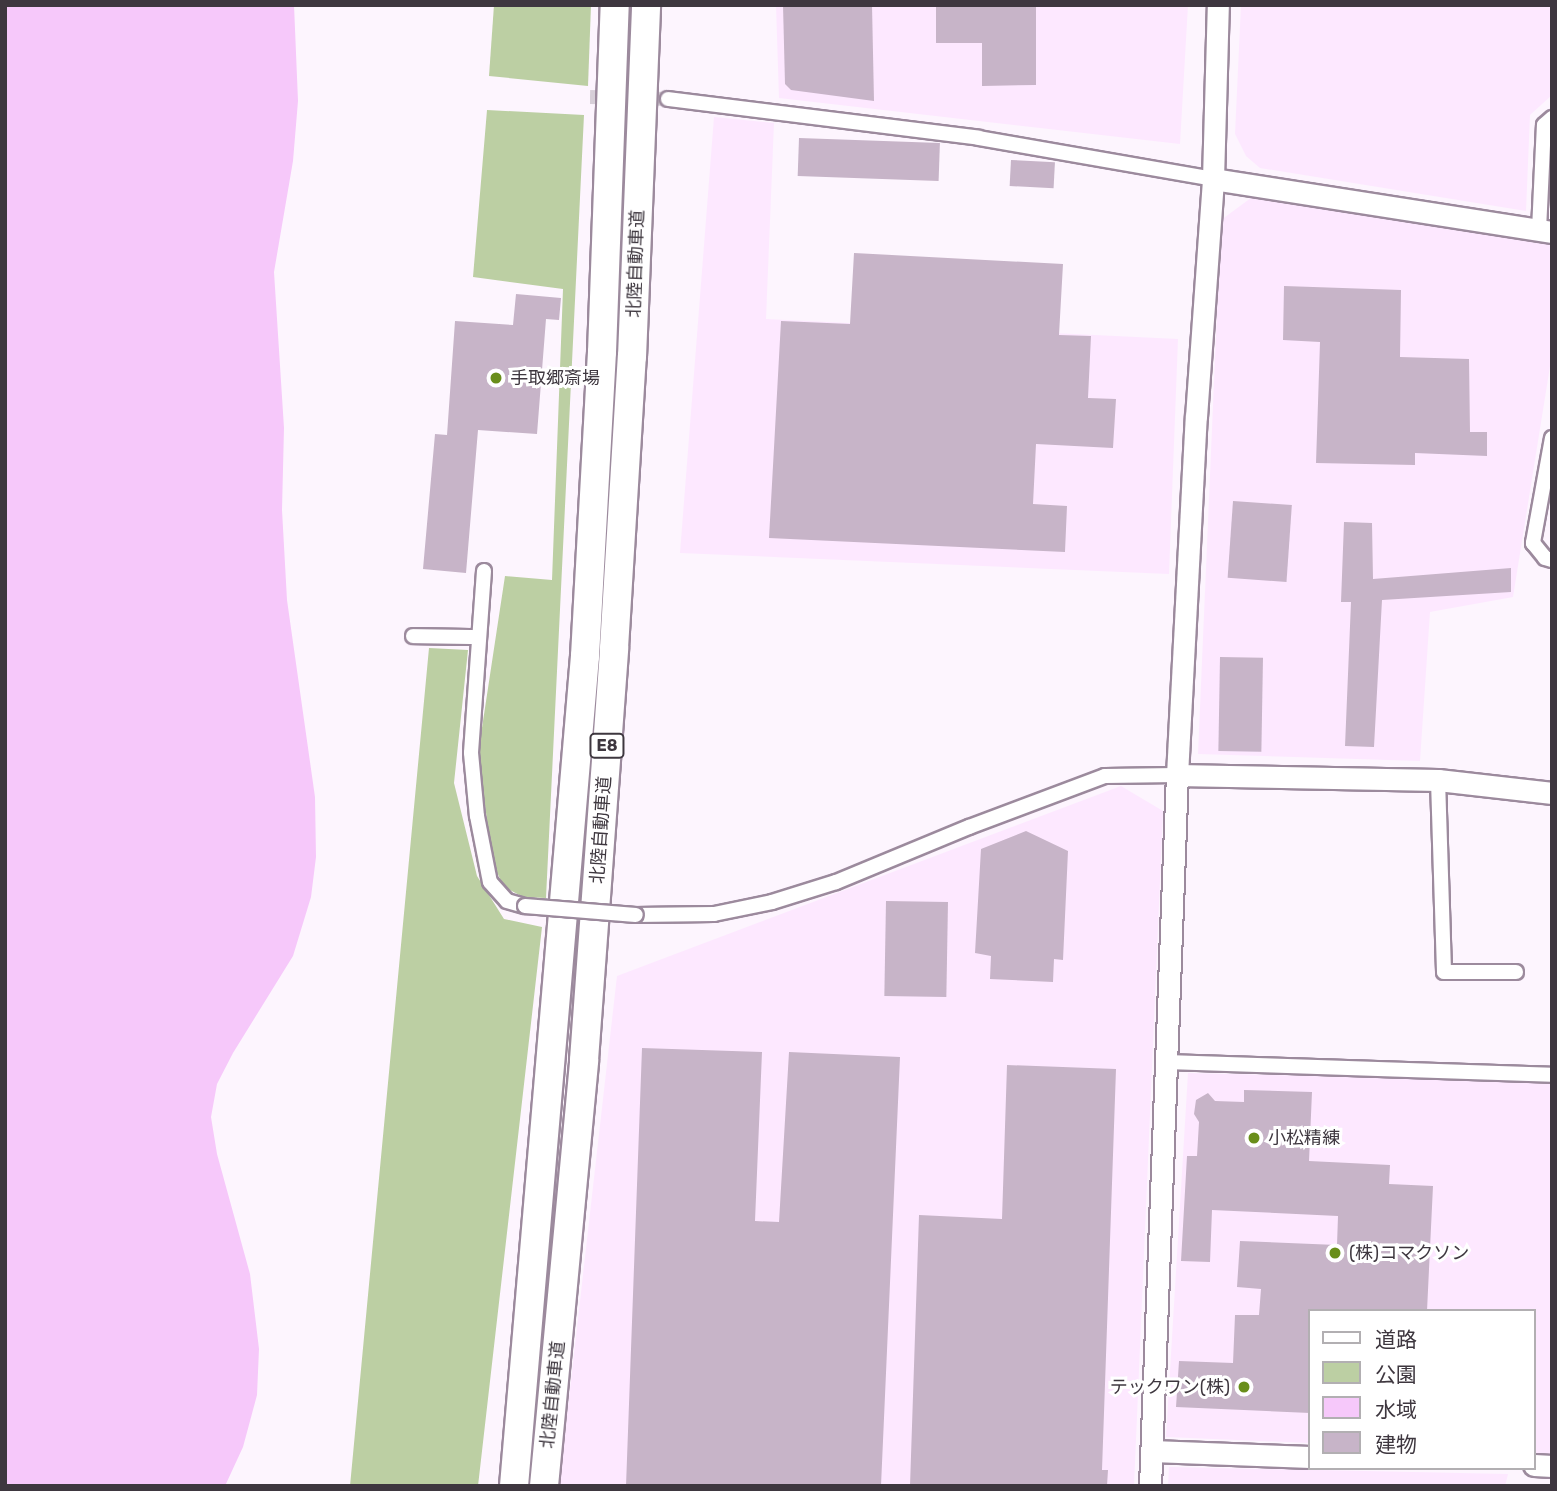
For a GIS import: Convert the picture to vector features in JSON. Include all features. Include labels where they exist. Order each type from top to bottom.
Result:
[{"type":"highway","name":"北陸自動車道","points":[[514,1486],[585,656],[602,352],[615,5]]},
{"type":"highway","name":"北陸自動車道","points":[[544,1486],[584,1060],[614,648],[632,344],[646,5]]},
{"type":"street","points":[[1150,1486],[1177,775],[1196,416],[1213,179],[1218,5]]},
{"type":"street","points":[[668,99],[979,138],[1213,179],[1546,231],[1544,125],[1552,118]]},
{"type":"street","points":[[1552,438],[1533,543],[1545,558],[1552,560]]},
{"type":"street","points":[[484,571],[471,753],[483,858],[490,883],[506,901],[525,906],[636,915],[714,914],[772,902],[836,882],[969,827],[1105,776],[1438,780],[1552,793]]},
{"type":"street","points":[[413,636],[479,637]]},
{"type":"street","points":[[1438,780],[1444,972],[1516,972]]},
{"type":"street","points":[[1166,1062],[1552,1075]]},
{"type":"street","points":[[1152,1451],[1308,1457]]},
{"type":"shaded area","points":[[776,5],[1188,5],[1180,144],[779,98]]},
{"type":"shaded area","points":[[1241,5],[1552,5],[1552,95],[1530,115],[1526,211],[1260,168],[1246,156],[1235,134]]},
{"type":"shaded area","points":[[714,117],[774,123],[766,319],[1178,339],[1169,574],[680,553]]},
{"type":"shaded area","points":[[1255,195],[1552,237],[1552,354],[1513,597],[1430,612],[1420,761],[1198,754],[1221,220]]},
{"type":"shaded area","points":[[1121,786],[1163,811],[1134,1486],[559,1486],[617,976]]},
{"type":"shaded area","points":[[1188,1073],[1552,1082],[1552,1454],[1536,1454],[1536,1309],[1308,1309],[1308,1443],[1166,1437]]},
{"type":"shaded area","points":[[1169,1467],[1508,1474],[1505,1486],[1168,1486]]},
{"type":"green space","points":[[494,5],[591,5],[588,86],[489,76]]},
{"type":"green space","points":[[487,110],[584,115],[546,898],[523,897],[504,887],[493,864],[478,754],[505,576],[552,580],[563,289],[473,277]]},
{"type":"green space","points":[[429,648],[468,650],[454,783],[477,876],[504,919],[542,927],[478,1486],[350,1486]]},
{"type":"water","points":[[5,5],[294,5],[298,101],[293,161],[274,272],[284,428],[282,510],[287,600],[315,797],[316,857],[311,897],[293,956],[217,1084],[211,1117],[217,1154],[250,1274],[259,1349],[257,1395],[243,1447],[225,1486],[5,1486]]},
{"type":"building","points":[[783,5],[872,5],[874,101],[791,90],[785,84]]},
{"type":"building","points":[[936,5],[1036,5],[1036,85],[982,86],[982,43],[936,43]]},
{"type":"building","points":[[799,138],[940,143],[939,181],[798,176]]},
{"type":"building","points":[[1011,160],[1055,162],[1054,188],[1010,186]]},
{"type":"building","points":[[854,253],[1063,264],[1059,335],[1091,336],[1088,398],[1116,399],[1113,448],[1036,444],[1033,504],[1067,506],[1065,552],[769,538],[781,321],[850,324]]},
{"type":"building","points":[[1284,286],[1401,290],[1400,357],[1469,359],[1470,432],[1487,432],[1487,456],[1415,453],[1415,465],[1316,463],[1320,342],[1283,340]]},
{"type":"building","points":[[516,294],[561,298],[559,320],[546,319],[537,434],[478,430],[466,573],[423,569],[435,434],[447,435],[455,321],[513,325]]},
{"type":"building","points":[[1233,501],[1292,505],[1286,582],[1228,578]]},
{"type":"building","points":[[1344,522],[1372,523],[1373,579],[1511,568],[1511,592],[1382,600],[1374,747],[1345,746],[1351,602],[1341,602]]},
{"type":"building","points":[[1220,657],[1263,658],[1261,752],[1218,751]]},
{"type":"building","points":[[1026,831],[1068,851],[1063,960],[1054,959],[1053,982],[990,979],[991,956],[975,953],[981,849]]},
{"type":"building","points":[[886,901],[948,902],[946,997],[884,996]]},
{"type":"building","points":[[642,1048],[762,1052],[755,1221],[779,1222],[789,1052],[900,1057],[881,1486],[626,1486]]},
{"type":"building","points":[[1007,1065],[1116,1069],[1102,1470],[1108,1470],[1107,1486],[910,1486],[919,1215],[1002,1219]]},
{"type":"building","name":"(株)コマクソン","points":[[1244,1090],[1312,1092],[1309,1161],[1390,1165],[1389,1184],[1433,1186],[1427,1309],[1308,1309],[1308,1413],[1176,1407],[1179,1361],[1233,1363],[1235,1315],[1259,1315],[1261,1289],[1237,1287],[1240,1241],[1337,1245],[1338,1216],[1212,1210],[1210,1262],[1181,1261],[1187,1156],[1197,1156],[1199,1122],[1194,1114],[1196,1100],[1208,1093],[1215,1101],[1244,1102]]},
{"type":"tunnel","points":[[590,97],[668,99]]},
{"type":"place","name":"手取郷斎場","points":[[496,378]]},
{"type":"place","name":"小松精練","points":[[1254,1138]]},
{"type":"place","name":"(株)コマクソン","points":[[1335,1253]]},
{"type":"place","name":"テックワン(株)","points":[[1244,1387]]}]
